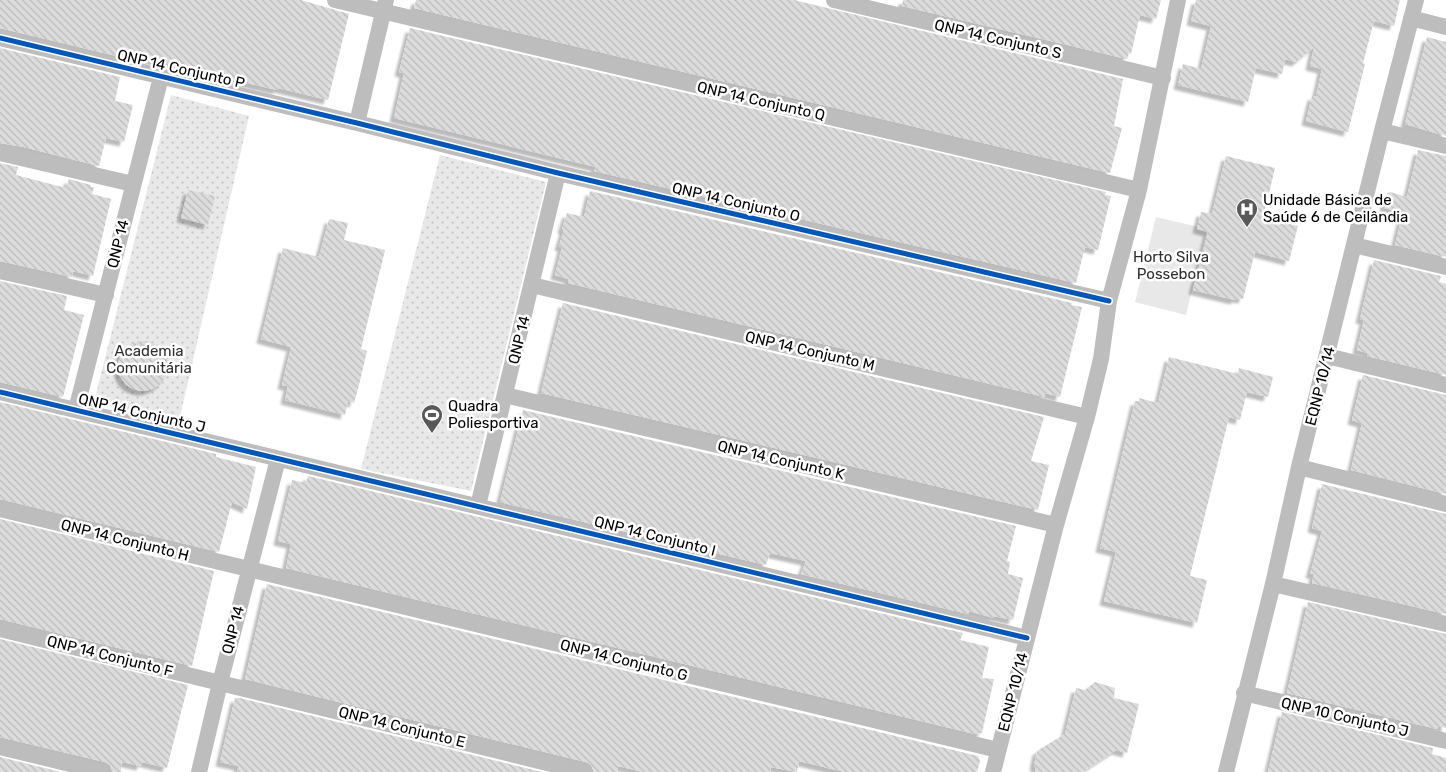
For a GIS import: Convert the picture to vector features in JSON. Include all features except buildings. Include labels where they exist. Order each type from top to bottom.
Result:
[{"type":"street","name":"QNP 14 Conjunto Q","points":[[335,0],[385,6],[1139,190]]},
{"type":"street","name":"QNP 14 Conjunto S","points":[[834,0],[1162,78]]},
{"type":"street","name":"EQNP 10/14","points":[[993,772],[1026,638],[1087,417],[1101,359],[1109,300],[1139,190],[1178,0]]},
{"type":"street","name":"EQNP 10/14","points":[[1226,772],[1244,693],[1273,584],[1299,468],[1416,0]]},
{"type":"street","points":[[357,123],[385,6]]},
{"type":"street","points":[[1411,18],[1446,27]]},
{"type":"street","name":"QNP 14 Conjunto P","points":[[0,38],[357,123]]},
{"type":"street","name":"QNP 14","points":[[76,410],[160,77]]},
{"type":"street","name":"QNP 14 Conjunto O","points":[[357,123],[558,174],[1109,300]]},
{"type":"street","points":[[1382,131],[1446,146]]},
{"type":"street","points":[[0,153],[133,184]]},
{"type":"street","name":"QNP 14","points":[[478,506],[558,174]]},
{"type":"street","points":[[1354,245],[1446,267]]},
{"type":"street","points":[[0,271],[106,295]]},
{"type":"street","name":"QNP 14 Conjunto M","points":[[532,285],[1087,417]]},
{"type":"street","points":[[1327,356],[1446,385]]},
{"type":"street","name":"QNP 14 Conjunto J","points":[[0,392],[278,459]]},
{"type":"street","name":"QNP 14 Conjunto K","points":[[505,395],[1056,525]]},
{"type":"street","name":"QNP 14","points":[[199,772],[278,459]]},
{"type":"street","name":"QNP 14 Conjunto I","points":[[278,459],[1026,638]]},
{"type":"street","points":[[1299,468],[1446,504]]},
{"type":"street","name":"QNP 14 Conjunto H","points":[[0,509],[249,570]]},
{"type":"street","name":"QNP 14 Conjunto G","points":[[249,570],[998,750]]},
{"type":"street","points":[[1273,584],[1446,624]]},
{"type":"street","name":"QNP 14 Conjunto F","points":[[0,629],[220,683]]},
{"type":"street","name":"QNP 14 Conjunto E","points":[[220,683],[584,772]]},
{"type":"street","name":"QNP 10 Conjunto J","points":[[1244,693],[1446,741]]},
{"type":"street","points":[[0,747],[103,772]]},
{"type":"green space","name":"Academia Comunitária","points":[[171,95],[249,116],[179,421],[94,402]]},
{"type":"green space","points":[[440,155],[546,182],[471,491],[361,469]]},
{"type":"green space","name":"Horto Silva Possebon","points":[[1156,217],[1207,229],[1186,315],[1135,302]]},
{"type":"cycle path","points":[[0,38],[558,173],[1109,301]]},
{"type":"cycle path","points":[[0,392],[1027,638]]},
{"type":"place","name":"Unidade Básica de Saúde 6 de Ceilândia","points":[[1247,228]]},
{"type":"place","name":"Quadra Poliesportiva","points":[[432,434]]}]
